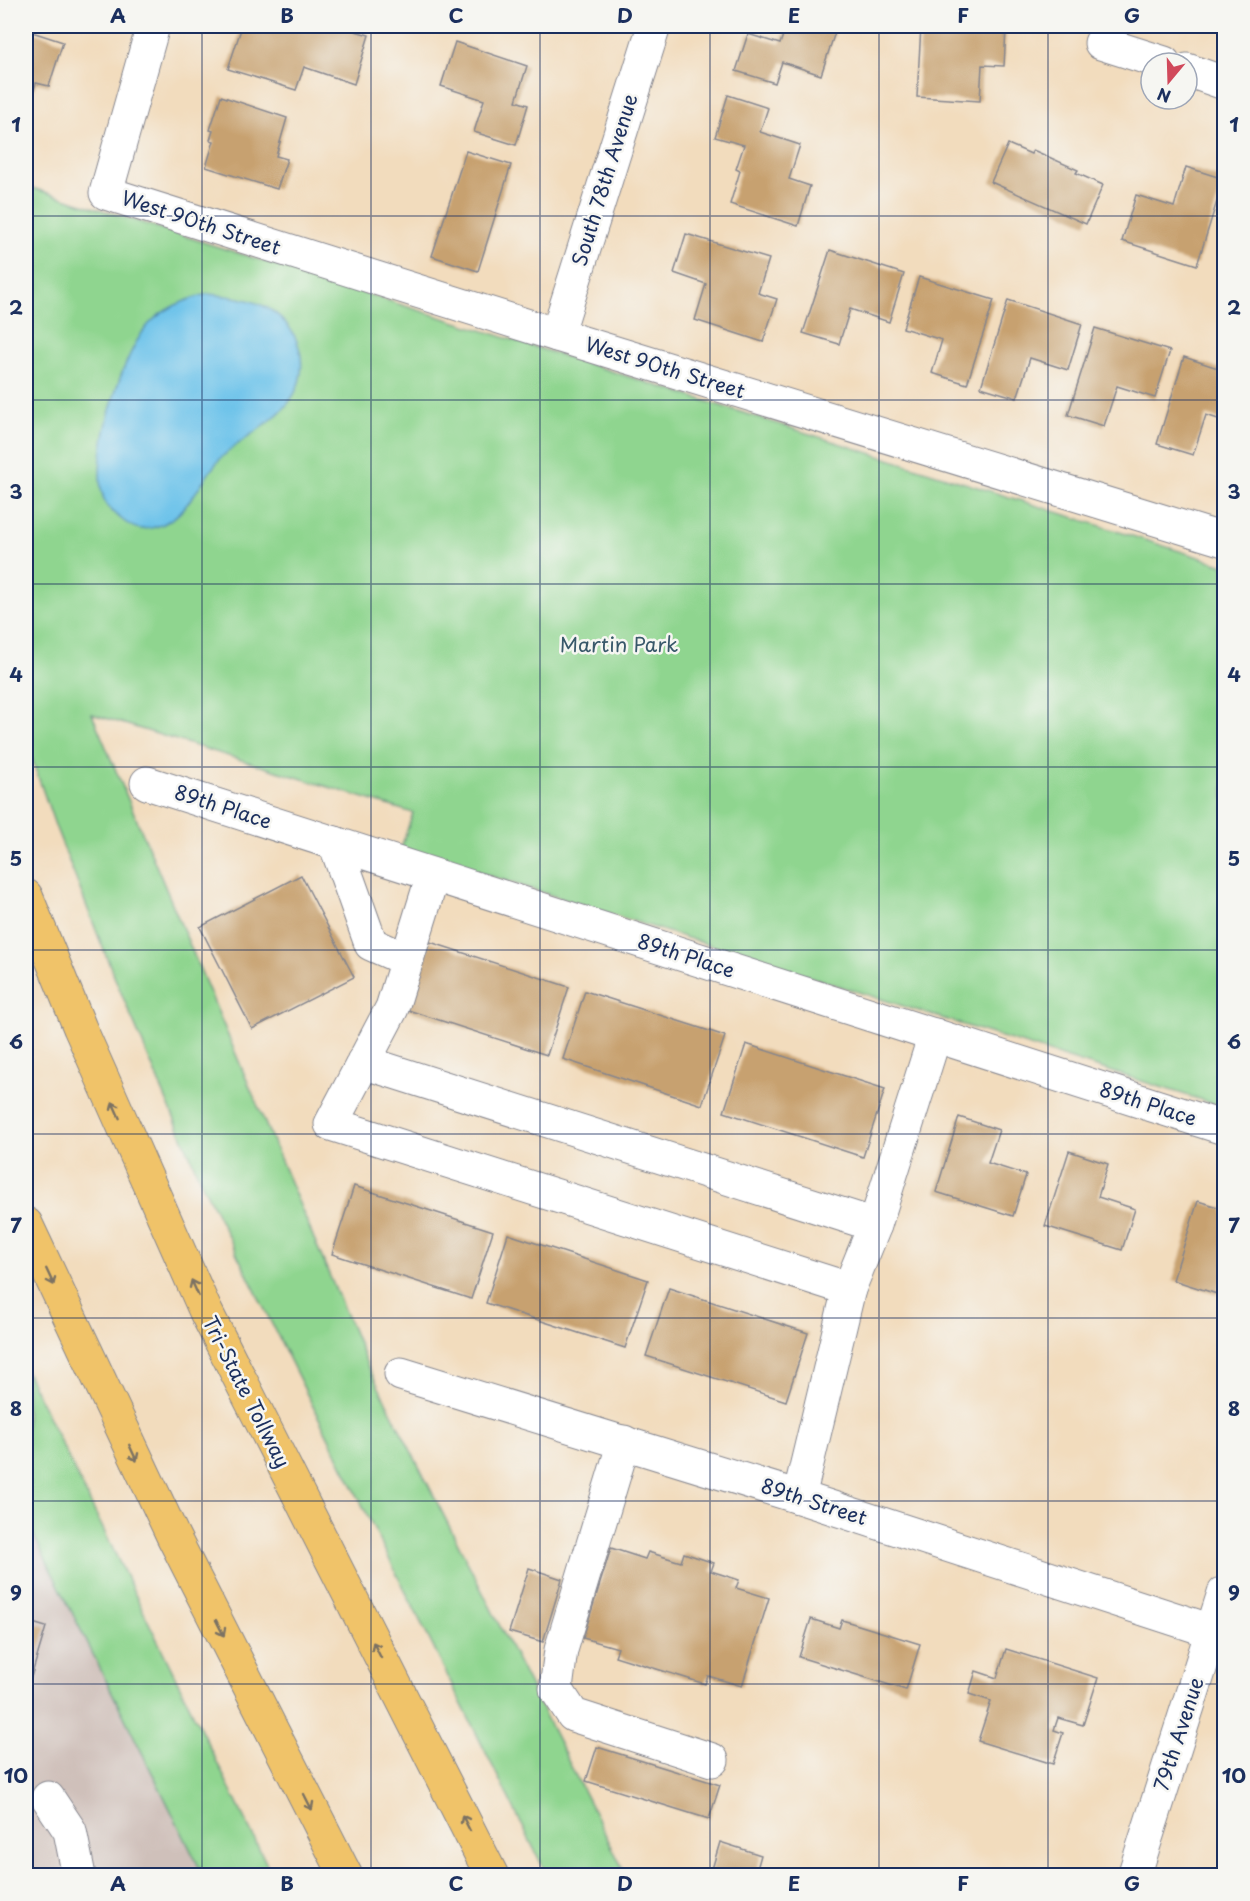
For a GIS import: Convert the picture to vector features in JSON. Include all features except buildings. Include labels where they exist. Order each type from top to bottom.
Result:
[{"type":"highway","name":"Tri-State Tollway","points":[[26,896],[80,1028],[206,1312],[492,1875]]},
{"type":"highway","points":[[26,1224],[173,1536],[346,1875]]},
{"type":"street","name":"West 90th Street","points":[[153,26],[106,193],[557,335],[1224,540]]},
{"type":"street","name":"South 78th Avenue","points":[[557,335],[654,26]]},
{"type":"street","points":[[1101,43],[1139,55]]},
{"type":"street","points":[[1199,74],[1224,83]]},
{"type":"street","name":"89th Place","points":[[147,783],[1224,1128]]},
{"type":"street","points":[[335,843],[372,944],[407,960]]},
{"type":"street","points":[[433,875],[392,1008],[331,1124],[849,1288]]},
{"type":"street","points":[[799,1497],[849,1288],[875,1225],[935,1035]]},
{"type":"street","points":[[363,1062],[875,1225]]},
{"type":"street","name":"89th Street","points":[[401,1374],[799,1497],[1218,1633]]},
{"type":"street","points":[[624,1442],[561,1650],[556,1689],[573,1715],[712,1760]]},
{"type":"street","name":"79th Avenue","points":[[1134,1875],[1218,1633],[1224,1593]]},
{"type":"street","points":[[48,1798],[70,1831],[79,1875]]},
{"type":"shaded area","points":[[26,1520],[203,1875],[26,1875]]},
{"type":"green space","name":"Martin Park","points":[[26,186],[1224,565],[1224,1107],[401,848],[413,813],[92,714],[367,1364],[626,1875],[547,1875],[202,1184],[114,976],[56,828],[26,742]]},
{"type":"green space","points":[[26,1371],[272,1875],[203,1875],[26,1520]]},
{"type":"water","points":[[208,294],[255,302],[281,318],[297,341],[301,354],[299,382],[294,395],[285,407],[221,458],[180,512],[158,526],[137,529],[111,510],[102,493],[101,454],[112,403],[130,355],[151,322],[177,304]]}]
